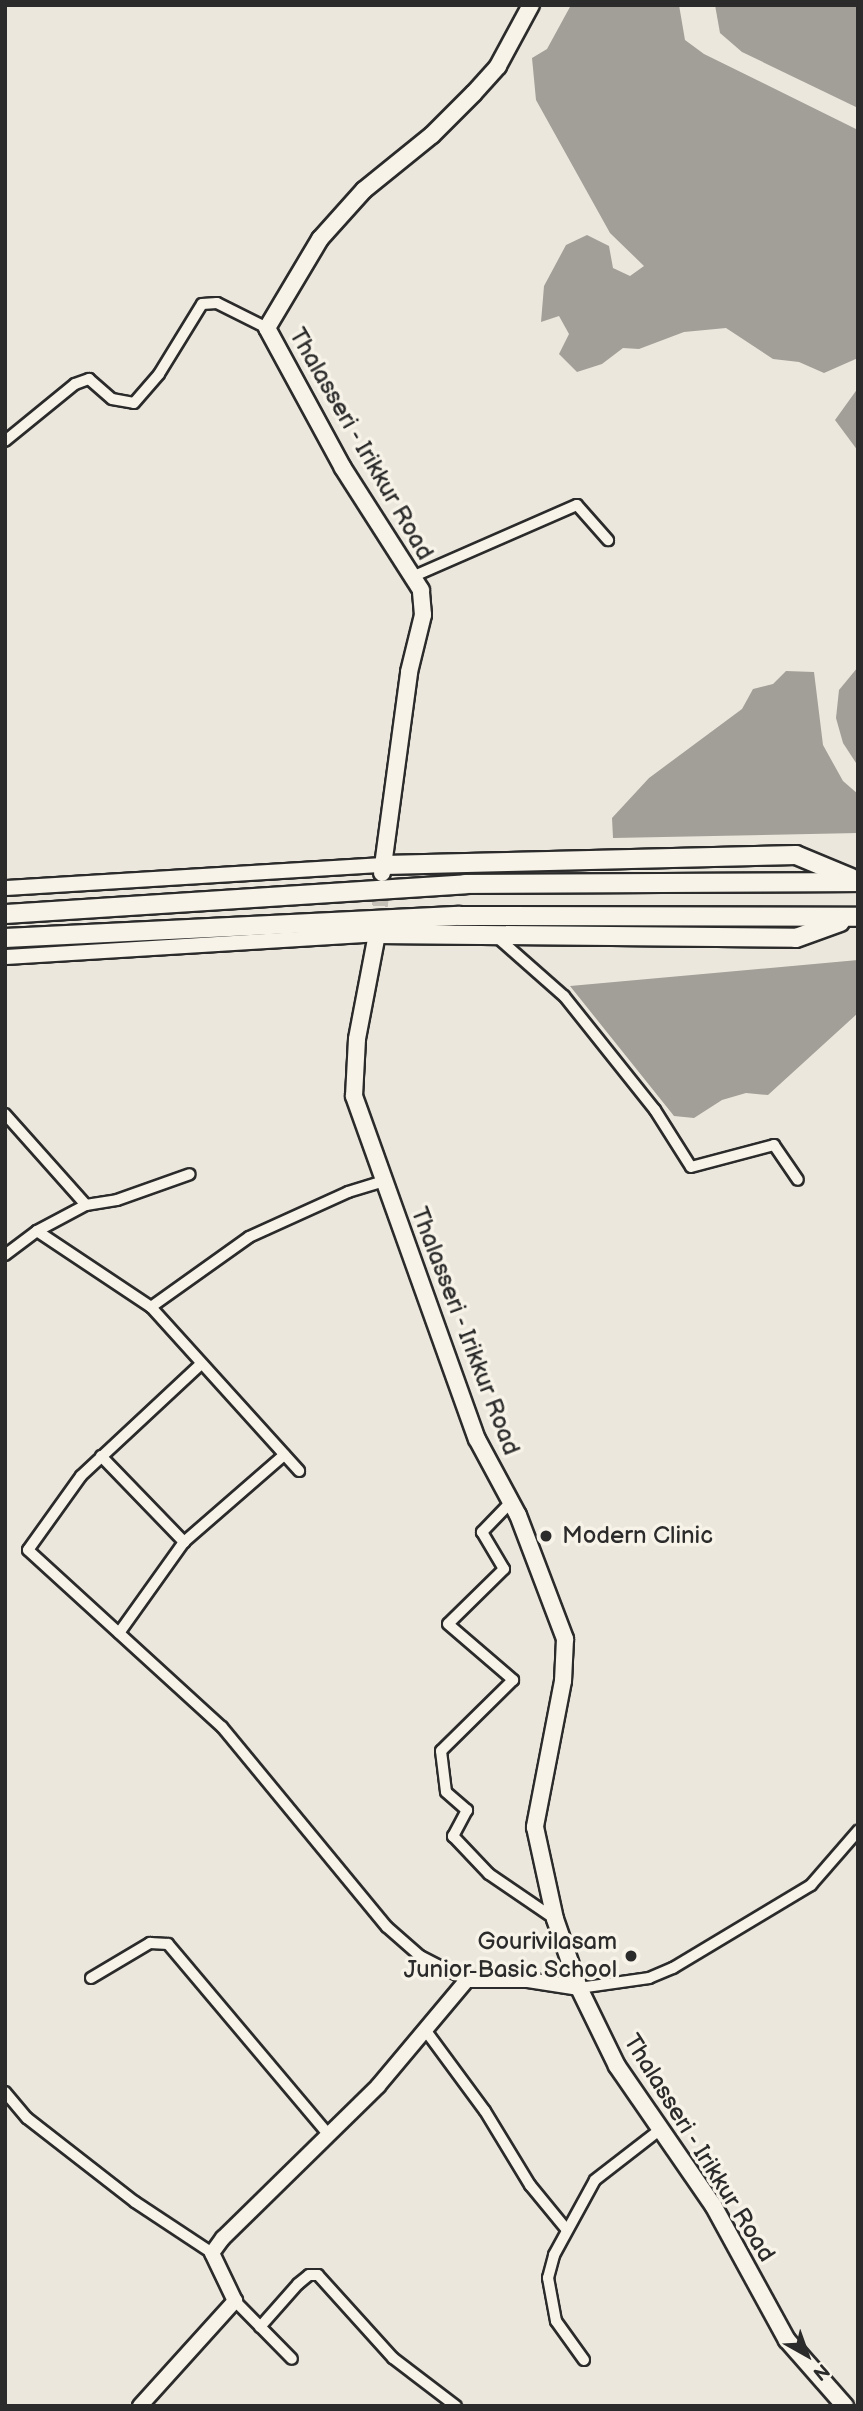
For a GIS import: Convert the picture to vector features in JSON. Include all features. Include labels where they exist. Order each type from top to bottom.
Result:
[{"type":"highway","points":[[383,869],[796,855],[858,882]]},
{"type":"highway","points":[[5,914],[465,884],[858,882]]},
{"type":"highway","points":[[5,938],[484,915],[855,917]]},
{"type":"highway","points":[[377,934],[796,938],[855,917]]},
{"type":"main road","name":"Thalasseri - Irikkur Road","points":[[383,869],[407,685],[423,615],[421,590],[343,468],[267,328],[327,230],[364,190],[432,135],[474,93],[498,66],[531,5]]},
{"type":"main road","name":"Thalasseri - Irikkur Road","points":[[377,934],[357,1039],[354,1096],[477,1439],[511,1502],[565,1639],[563,1681],[535,1827],[555,1919],[579,1988],[617,2066],[713,2205],[787,2340],[845,2406]]},
{"type":"street","points":[[5,441],[75,384],[89,379],[121,404],[134,403],[159,374],[201,304],[217,303],[267,328]]},
{"type":"street","points":[[412,576],[577,505],[608,540]]},
{"type":"street","points":[[5,888],[383,869]]},
{"type":"street","points":[[5,957],[377,934]]},
{"type":"street","points":[[497,937],[565,996],[654,1111],[691,1167],[774,1145],[798,1180]]},
{"type":"street","points":[[5,1114],[86,1205]]},
{"type":"street","points":[[5,1255],[37,1231],[86,1205],[117,1200],[190,1174]]},
{"type":"street","points":[[151,1307],[249,1237],[348,1192],[385,1181]]},
{"type":"street","points":[[37,1231],[151,1307],[299,1471]]},
{"type":"street","points":[[201,1364],[81,1476],[28,1550],[222,1727],[387,1927],[420,1956],[467,1980],[528,1980],[579,1988],[649,1978],[673,1968],[811,1885],[858,1831]]},
{"type":"street","points":[[119,1633],[184,1542],[284,1455]]},
{"type":"street","points":[[102,1456],[184,1542]]},
{"type":"street","points":[[511,1502],[482,1532],[503,1569],[448,1624],[513,1679],[441,1751],[446,1792],[467,1810],[453,1836],[489,1874],[555,1919]]},
{"type":"street","points":[[92,1978],[150,1943],[168,1944],[328,2134]]},
{"type":"street","points":[[212,2253],[426,2031],[467,1980]]},
{"type":"street","points":[[426,2031],[485,2110],[530,2185],[567,2230]]},
{"type":"street","points":[[5,2092],[27,2118],[113,2185],[212,2253],[236,2301],[292,2359]]},
{"type":"street","points":[[584,2360],[556,2322],[548,2278],[567,2230],[595,2180],[662,2128]]},
{"type":"street","points":[[260,2327],[298,2284],[309,2275],[318,2275],[393,2358],[456,2406]]},
{"type":"street","points":[[140,2406],[236,2301]]},
{"type":"shaded area","points":[[571,5],[679,5],[685,40],[704,54],[858,130],[858,358],[824,373],[799,362],[773,359],[726,328],[684,332],[639,349],[623,348],[602,364],[577,372],[559,354],[569,334],[559,316],[541,322],[544,286],[566,245],[587,235],[609,246],[613,268],[630,276],[644,266],[610,233],[536,100],[532,58],[547,49]]},
{"type":"shaded area","points":[[715,5],[858,5],[858,108],[742,52],[720,33]]},
{"type":"shaded area","points":[[858,388],[858,451],[835,420]]},
{"type":"shaded area","points":[[858,667],[858,766],[843,743],[836,718],[839,690]]},
{"type":"shaded area","points":[[786,671],[814,672],[823,745],[843,781],[858,794],[858,833],[613,838],[612,818],[649,778],[742,709],[753,689],[773,684]]},
{"type":"shaded area","points":[[858,960],[858,1013],[768,1095],[746,1093],[722,1100],[694,1118],[674,1116],[570,986]]},
{"type":"tunnel","points":[[378,930],[382,879]]},
{"type":"place","name":"Modern Clinic","points":[[546,1536]]},
{"type":"place","name":"Gourivilasam Junior Basic School","points":[[631,1956]]}]
